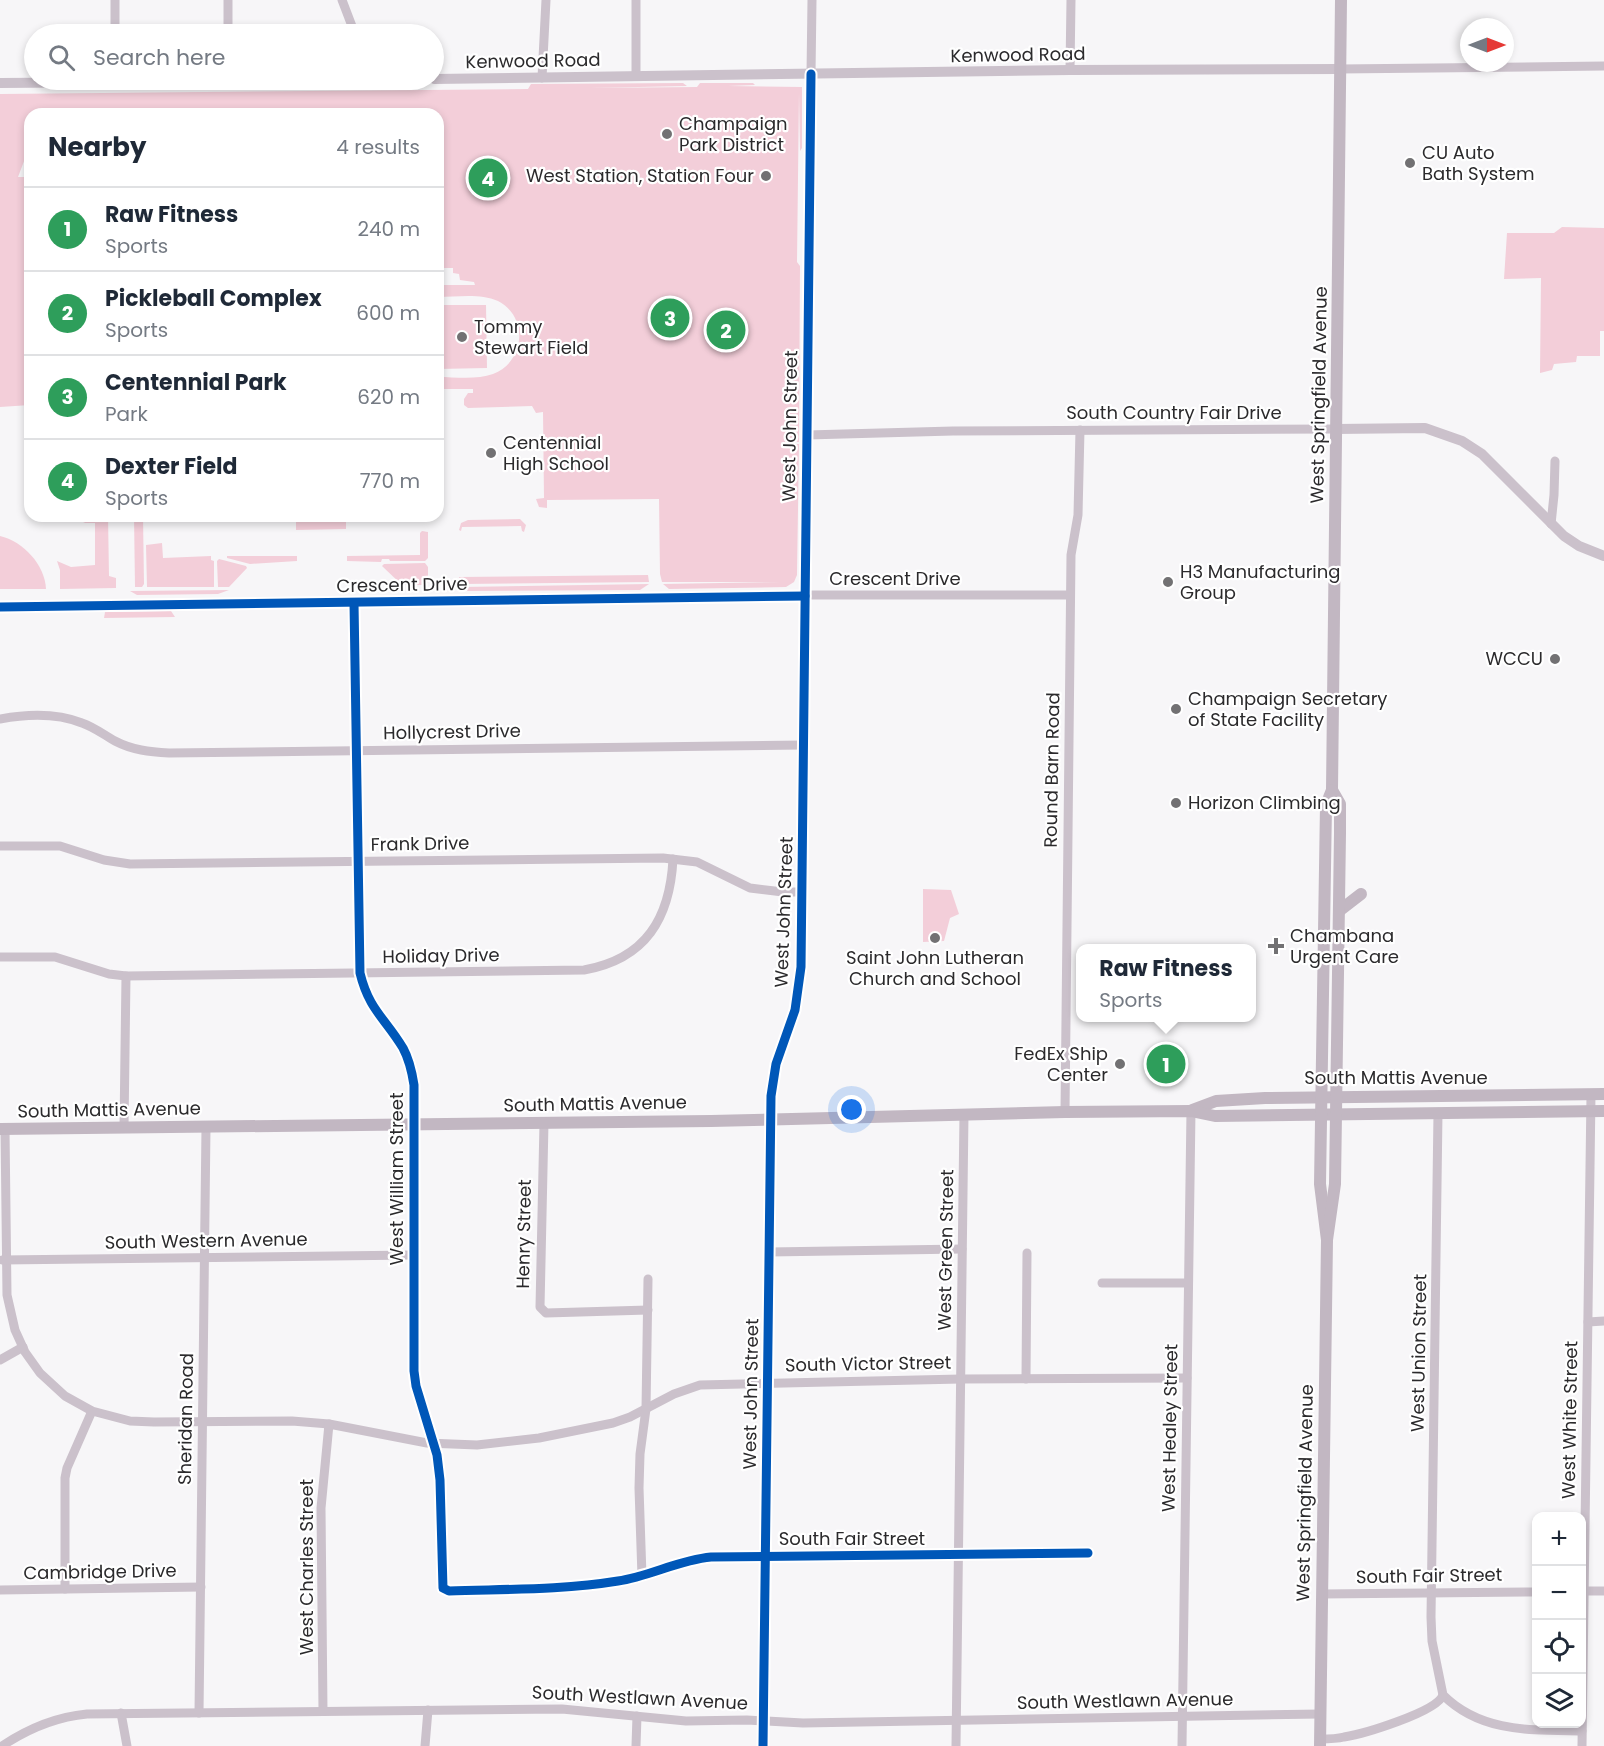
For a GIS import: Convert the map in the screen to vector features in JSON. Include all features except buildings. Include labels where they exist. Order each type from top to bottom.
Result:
[{"type":"main road","name":"West Springfield Avenue","points":[[1327,1240],[1320,1184],[1320,1097],[1326,805],[1332,790],[1341,0]]},
{"type":"main road","name":"West Springfield Avenue","points":[[1320,1742],[1327,1240],[1335,1184],[1339,911],[1340,804],[1332,790]]},
{"type":"main road","points":[[1339,911],[1361,894]]},
{"type":"main road","name":"South Mattis Avenue","points":[[1191,1111],[1216,1101],[1320,1097],[1604,1095]]},
{"type":"main road","name":"South Mattis Avenue","points":[[2,1129],[544,1123],[1065,1112],[1191,1111],[1215,1116],[1604,1111]]},
{"type":"street","points":[[115,0],[115,24]]},
{"type":"street","points":[[228,0],[228,24]]},
{"type":"street","points":[[342,0],[351,24]]},
{"type":"street","points":[[542,78],[546,0]]},
{"type":"street","points":[[636,0],[636,76]]},
{"type":"street","name":"West John Street","points":[[764,1746],[771,1096],[775,1072],[791,1025],[799,990],[802,892],[812,0]]},
{"type":"street","points":[[1070,70],[1071,0]]},
{"type":"street","name":"Kenwood Road","points":[[444,79],[1070,70],[1604,66]]},
{"type":"street","points":[[0,83],[24,83]]},
{"type":"street","name":"South Country Fair Drive","points":[[807,435],[1080,430],[1425,428],[1462,441],[1490,461],[1551,524],[1579,546],[1604,556]]},
{"type":"street","name":"Round Barn Road","points":[[1065,1112],[1070,595],[1071,555],[1078,515],[1080,430]]},
{"type":"street","points":[[1551,524],[1555,461]]},
{"type":"street","name":"Crescent Drive","points":[[0,607],[805,596],[1070,595]]},
{"type":"street","name":"West William Street","points":[[354,603],[360,974],[368,1000],[408,1058],[414,1084],[414,1371],[416,1386],[434,1443],[440,1480],[442,1586]]},
{"type":"street","name":"Hollycrest Drive","points":[[0,719],[34,716],[69,719],[92,727],[126,746],[149,752],[169,753],[803,745]]},
{"type":"street","name":"Frank Drive","points":[[0,846],[60,846],[104,860],[130,864],[673,858],[697,862],[750,888],[802,892]]},
{"type":"street","name":"Holiday Drive","points":[[0,957],[55,957],[109,974],[126,976],[591,969],[614,962],[645,939],[660,918],[669,894],[673,858]]},
{"type":"street","points":[[124,1128],[126,976]]},
{"type":"street","name":"West White Street","points":[[1583,1566],[1591,1095]]},
{"type":"street","name":"West Healey Street","points":[[1182,1746],[1191,1111]]},
{"type":"street","name":"West Union Street","points":[[1438,1113],[1432,1641],[1443,1695]]},
{"type":"street","name":"West Green Street","points":[[956,1746],[964,1114]]},
{"type":"street","name":"Henry Street","points":[[544,1123],[540,1307],[546,1313],[648,1310]]},
{"type":"street","name":"Sheridan Road","points":[[199,1713],[206,1127]]},
{"type":"street","name":"South Victor Street","points":[[2,1129],[3,1260],[9,1310],[15,1330],[34,1365],[48,1382],[65,1396],[92,1411],[130,1421],[292,1421],[329,1424],[434,1443],[477,1445],[539,1438],[613,1423],[630,1418],[674,1394],[700,1385],[961,1379],[1187,1378]]},
{"type":"street","points":[[769,1252],[962,1249]]},
{"type":"street","points":[[1026,1379],[1027,1253]]},
{"type":"street","name":"South Western Avenue","points":[[3,1260],[413,1255]]},
{"type":"street","points":[[642,1576],[639,1488],[646,1408],[648,1279]]},
{"type":"street","points":[[1102,1283],[1188,1282]]},
{"type":"street","points":[[1588,1322],[1604,1321]]},
{"type":"street","points":[[0,1360],[23,1347]]},
{"type":"street","points":[[65,1589],[65,1478],[92,1411]]},
{"type":"street","name":"West Charles Street","points":[[323,1711],[321,1520],[329,1424]]},
{"type":"street","name":"South Fair Street","points":[[442,1586],[449,1591],[595,1584],[642,1576],[695,1559],[1088,1553]]},
{"type":"street","name":"Cambridge Drive","points":[[0,1590],[201,1587]]},
{"type":"street","points":[[1586,1591],[1604,1591]]},
{"type":"street","name":"South Fair Street","points":[[1322,1594],[1532,1592]]},
{"type":"street","name":"West White Street","points":[[1582,1746],[1583,1620]]},
{"type":"street","points":[[1320,1742],[1387,1725],[1436,1705],[1443,1695],[1469,1715],[1498,1726],[1536,1731],[1582,1731]]},
{"type":"street","name":"South Westlawn Avenue","points":[[2,1746],[34,1727],[48,1722],[78,1715],[121,1713],[562,1709],[686,1721],[803,1723],[1320,1714]]},
{"type":"street","points":[[425,1746],[428,1710]]},
{"type":"street","points":[[121,1713],[127,1746]]},
{"type":"street","points":[[636,1746],[637,1716]]},
{"type":"shaded area","points":[[683,83],[687,86],[589,88],[697,87],[700,83],[753,83],[755,85],[728,86],[802,87],[802,148],[800,151],[799,93],[797,262],[800,266],[799,442],[795,444],[799,444],[797,575],[794,582],[786,587],[669,589],[663,584],[782,582],[662,582],[659,499],[547,500],[547,508],[539,507],[536,499],[544,498],[543,412],[536,413],[532,406],[468,408],[464,405],[464,399],[468,393],[473,393],[473,389],[444,389],[444,377],[480,377],[504,368],[512,360],[519,339],[515,317],[498,301],[476,296],[444,297],[444,285],[475,285],[474,282],[460,280],[459,274],[453,273],[453,268],[444,268],[444,108],[24,108],[24,161],[18,177],[24,177],[24,405],[0,407],[0,94],[528,89],[531,84]]},
{"type":"shaded area","points":[[1562,227],[1604,228],[1604,331],[1600,331],[1600,356],[1577,356],[1576,362],[1554,364],[1552,370],[1540,373],[1541,278],[1504,279],[1507,233],[1554,233]]},
{"type":"shaded area","name":"Tommy Stewart Field","points":[[444,305],[486,305],[487,368],[444,369]]},
{"type":"shaded area","points":[[520,519],[526,525],[524,532],[521,526],[462,527],[461,531],[459,530],[461,523],[468,520]]},
{"type":"shaded area","points":[[108,522],[109,576],[116,578],[116,588],[60,589],[60,570],[57,561],[71,567],[95,565],[95,523],[83,523]]},
{"type":"shaded area","points":[[134,522],[143,522],[144,584],[142,587],[135,587]]},
{"type":"shaded area","points":[[296,522],[346,522],[346,529],[296,530]]},
{"type":"shaded area","points":[[428,532],[428,558],[425,561],[382,559],[381,562],[347,561],[347,556],[420,555],[420,533]]},
{"type":"shaded area","points":[[0,536],[17,543],[31,555],[42,571],[46,589],[0,589]]},
{"type":"shaded area","points":[[162,543],[163,558],[211,556],[211,560],[214,561],[214,587],[147,587],[146,545]]},
{"type":"shaded area","points":[[227,556],[297,556],[297,561],[250,564],[227,558]]},
{"type":"shaded area","points":[[219,559],[247,568],[229,587],[218,587],[217,561]]},
{"type":"shaded area","points":[[425,563],[428,567],[426,585],[402,585],[382,566],[384,564]]},
{"type":"shaded area","points":[[648,575],[649,582],[460,584],[459,577]]},
{"type":"shaded area","points":[[649,584],[640,590],[468,591],[461,587]]},
{"type":"shaded area","points":[[229,590],[218,594],[137,595],[130,591]]},
{"type":"shaded area","points":[[171,611],[175,617],[104,618],[105,612]]},
{"type":"shaded area","points":[[923,889],[951,890],[959,914],[950,918],[944,941],[923,942]]},
{"type":"cycle path","points":[[763,1746],[771,1096],[776,1064],[795,1010],[801,967],[811,74]]},
{"type":"cycle path","points":[[0,607],[805,596]]},
{"type":"cycle path","points":[[354,603],[360,973],[373,1005],[405,1052],[414,1085],[414,1371],[416,1386],[437,1455],[440,1480],[443,1588],[449,1591],[555,1588],[597,1584],[630,1579],[687,1561],[711,1557],[1088,1553]]},
{"type":"place","name":"Champaign Park District","points":[[667,134]]},
{"type":"place","name":"CU Auto Bath System","points":[[1410,163]]},
{"type":"place","name":"West Station, Station Four","points":[[766,176]]},
{"type":"place","name":"Dexter Field","points":[[488,178]]},
{"type":"place","name":"Centennial Park","points":[[670,318]]},
{"type":"place","name":"Pickleball Complex","points":[[726,330]]},
{"type":"place","name":"Tommy Stewart Field","points":[[462,337]]},
{"type":"place","name":"Centennial High School","points":[[491,453]]},
{"type":"place","name":"H3 Manufacturing Group","points":[[1168,582]]},
{"type":"place","name":"WCCU","points":[[1555,659]]},
{"type":"place","name":"Champaign Secretary of State Facility","points":[[1176,709]]},
{"type":"place","name":"Horizon Climbing","points":[[1176,803]]},
{"type":"place","name":"Saint John Lutheran Church and School","points":[[935,938]]},
{"type":"place","name":"Chambana Urgent Care","points":[[1276,946]]},
{"type":"place","name":"FedEx Ship Center","points":[[1120,1064]]},
{"type":"place","name":"Raw Fitness","points":[[1166,1064]]}]
